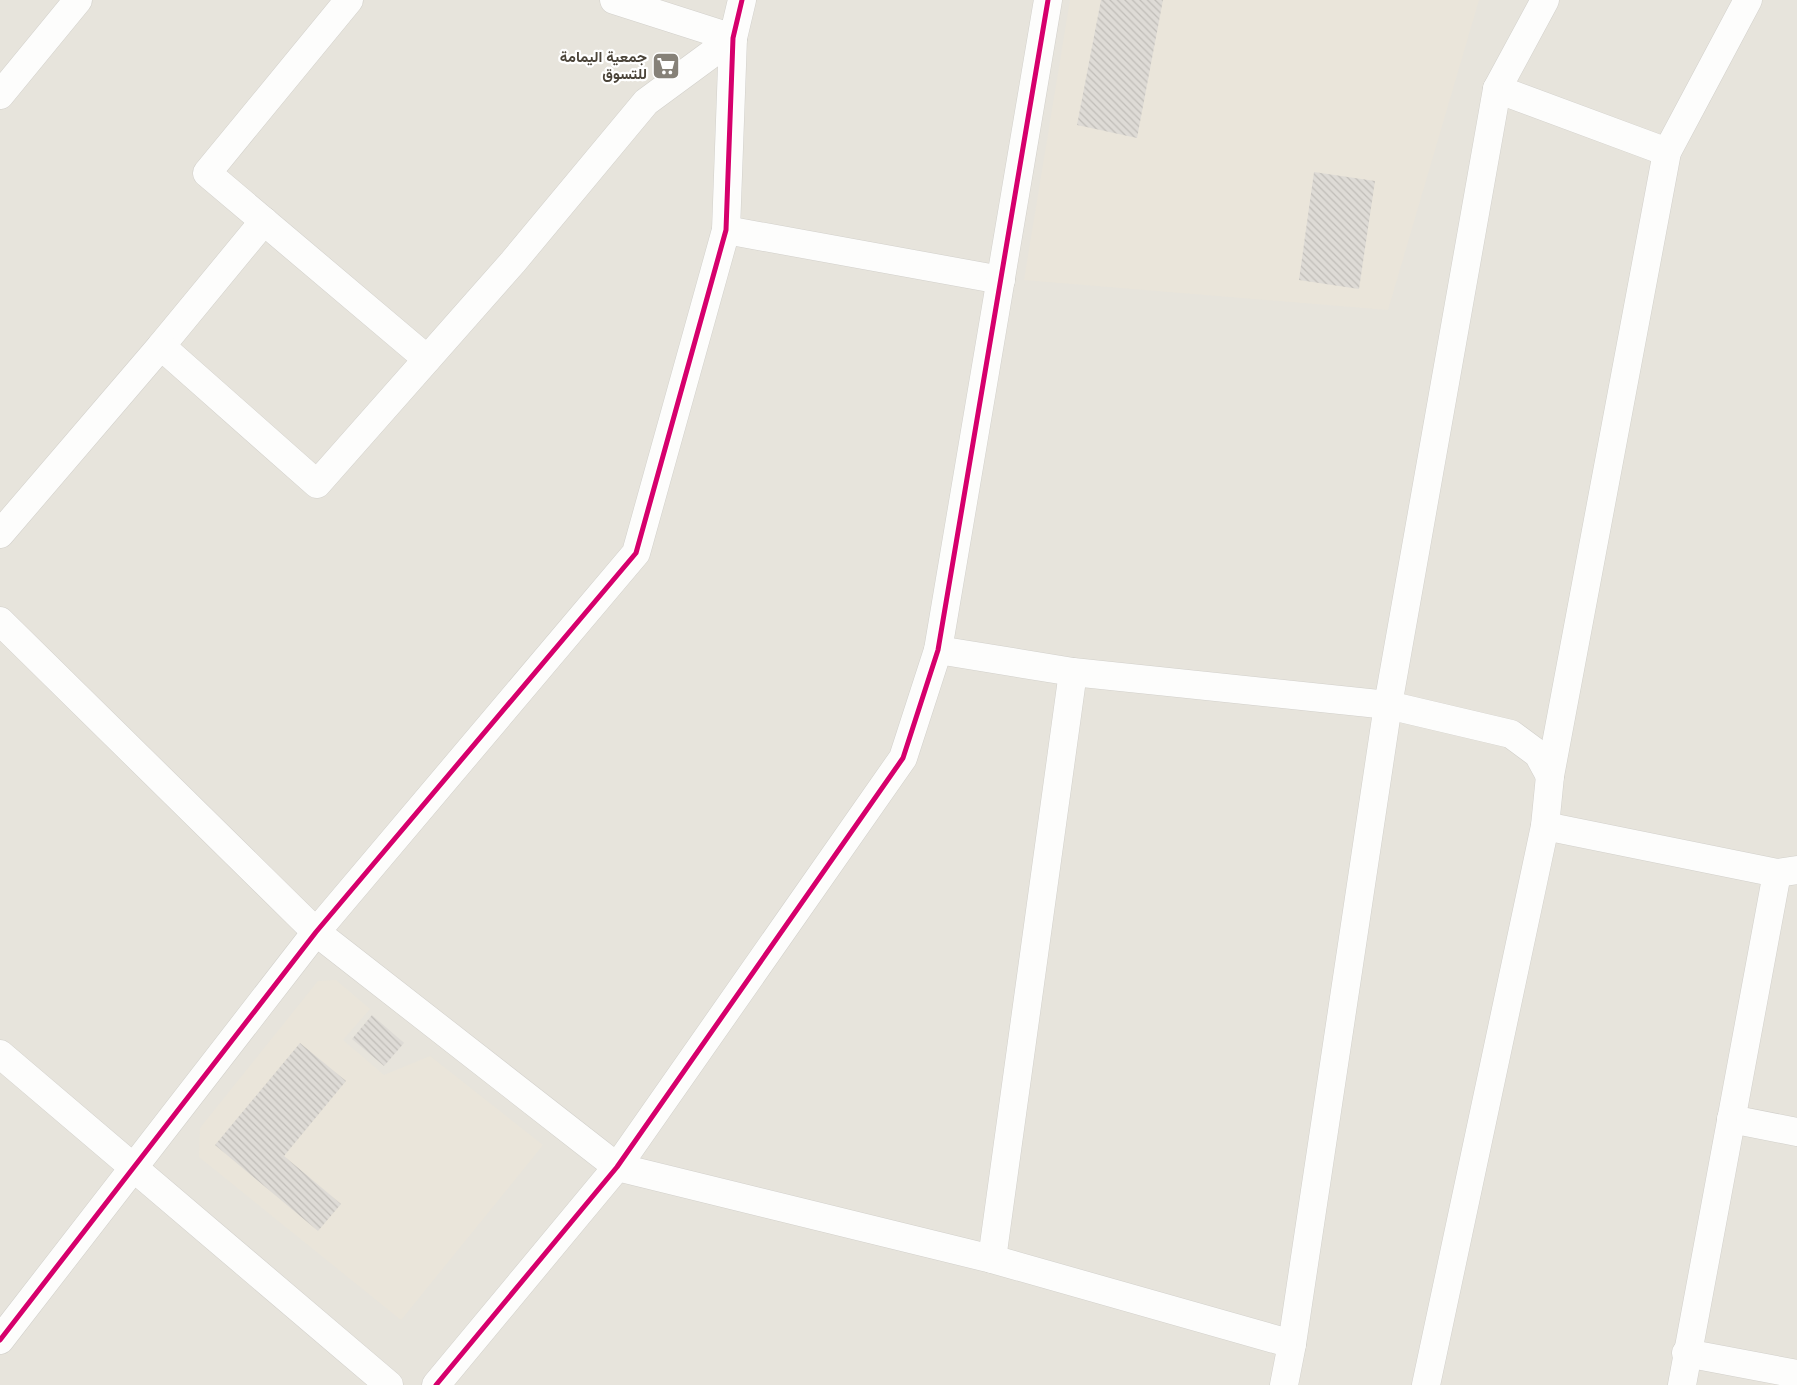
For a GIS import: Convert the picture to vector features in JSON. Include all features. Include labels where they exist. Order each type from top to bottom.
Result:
[{"type":"street","points":[[0,95],[78,0]]},
{"type":"street","points":[[349,0],[207,173],[427,359]]},
{"type":"street","points":[[614,0],[733,38]]},
{"type":"street","points":[[0,1340],[132,1167],[316,932],[636,553],[726,230],[733,38],[742,0]]},
{"type":"street","points":[[436,1385],[617,1167],[903,758],[938,650],[1048,0]]},
{"type":"street","points":[[1284,1385],[1292,1344],[1388,705],[1497,89],[1545,0]]},
{"type":"street","points":[[1426,1385],[1545,826],[1550,776],[1667,152],[1748,0]]},
{"type":"street","points":[[161,346],[317,484],[513,262],[646,102],[733,38]]},
{"type":"street","points":[[1497,89],[1667,152]]},
{"type":"street","points":[[0,534],[161,346],[264,221]]},
{"type":"street","points":[[726,230],[1001,280]]},
{"type":"street","points":[[0,622],[316,932],[617,1167],[992,1259],[1292,1344]]},
{"type":"street","points":[[938,650],[1073,672],[1388,705],[1512,734],[1538,754],[1550,776]]},
{"type":"street","points":[[992,1259],[1073,672]]},
{"type":"street","points":[[1545,826],[1787,872],[1731,1119],[1686,1353],[1682,1385]]},
{"type":"street","points":[[0,1054],[389,1385]]},
{"type":"street","points":[[1731,1119],[1797,1132]]},
{"type":"street","points":[[1686,1353],[1797,1374]]},
{"type":"shaded area","points":[[0,0],[1797,0],[1797,1385],[0,1385]]},
{"type":"shaded area","points":[[1070,0],[1479,0],[1388,310],[1024,280]]},
{"type":"shaded area","points":[[336,980],[370,1009],[343,1040],[384,1075],[430,1056],[543,1145],[401,1320],[199,1157],[200,1128],[318,981]]},
{"type":"building","points":[[1101,0],[1163,0],[1137,138],[1077,125]]},
{"type":"building","points":[[1314,172],[1375,181],[1359,289],[1299,280]]},
{"type":"building","points":[[372,1015],[404,1043],[384,1066],[352,1039]]},
{"type":"building","points":[[300,1043],[346,1081],[284,1156],[341,1204],[318,1231],[215,1145]]},
{"type":"cycle path","points":[[0,1340],[316,932],[636,553],[726,230],[733,38],[742,0]]},
{"type":"cycle path","points":[[436,1385],[617,1167],[903,758],[938,650],[1048,0]]},
{"type":"place","name":"جمعية اليمامة للتسوق","points":[[666,66]]}]
